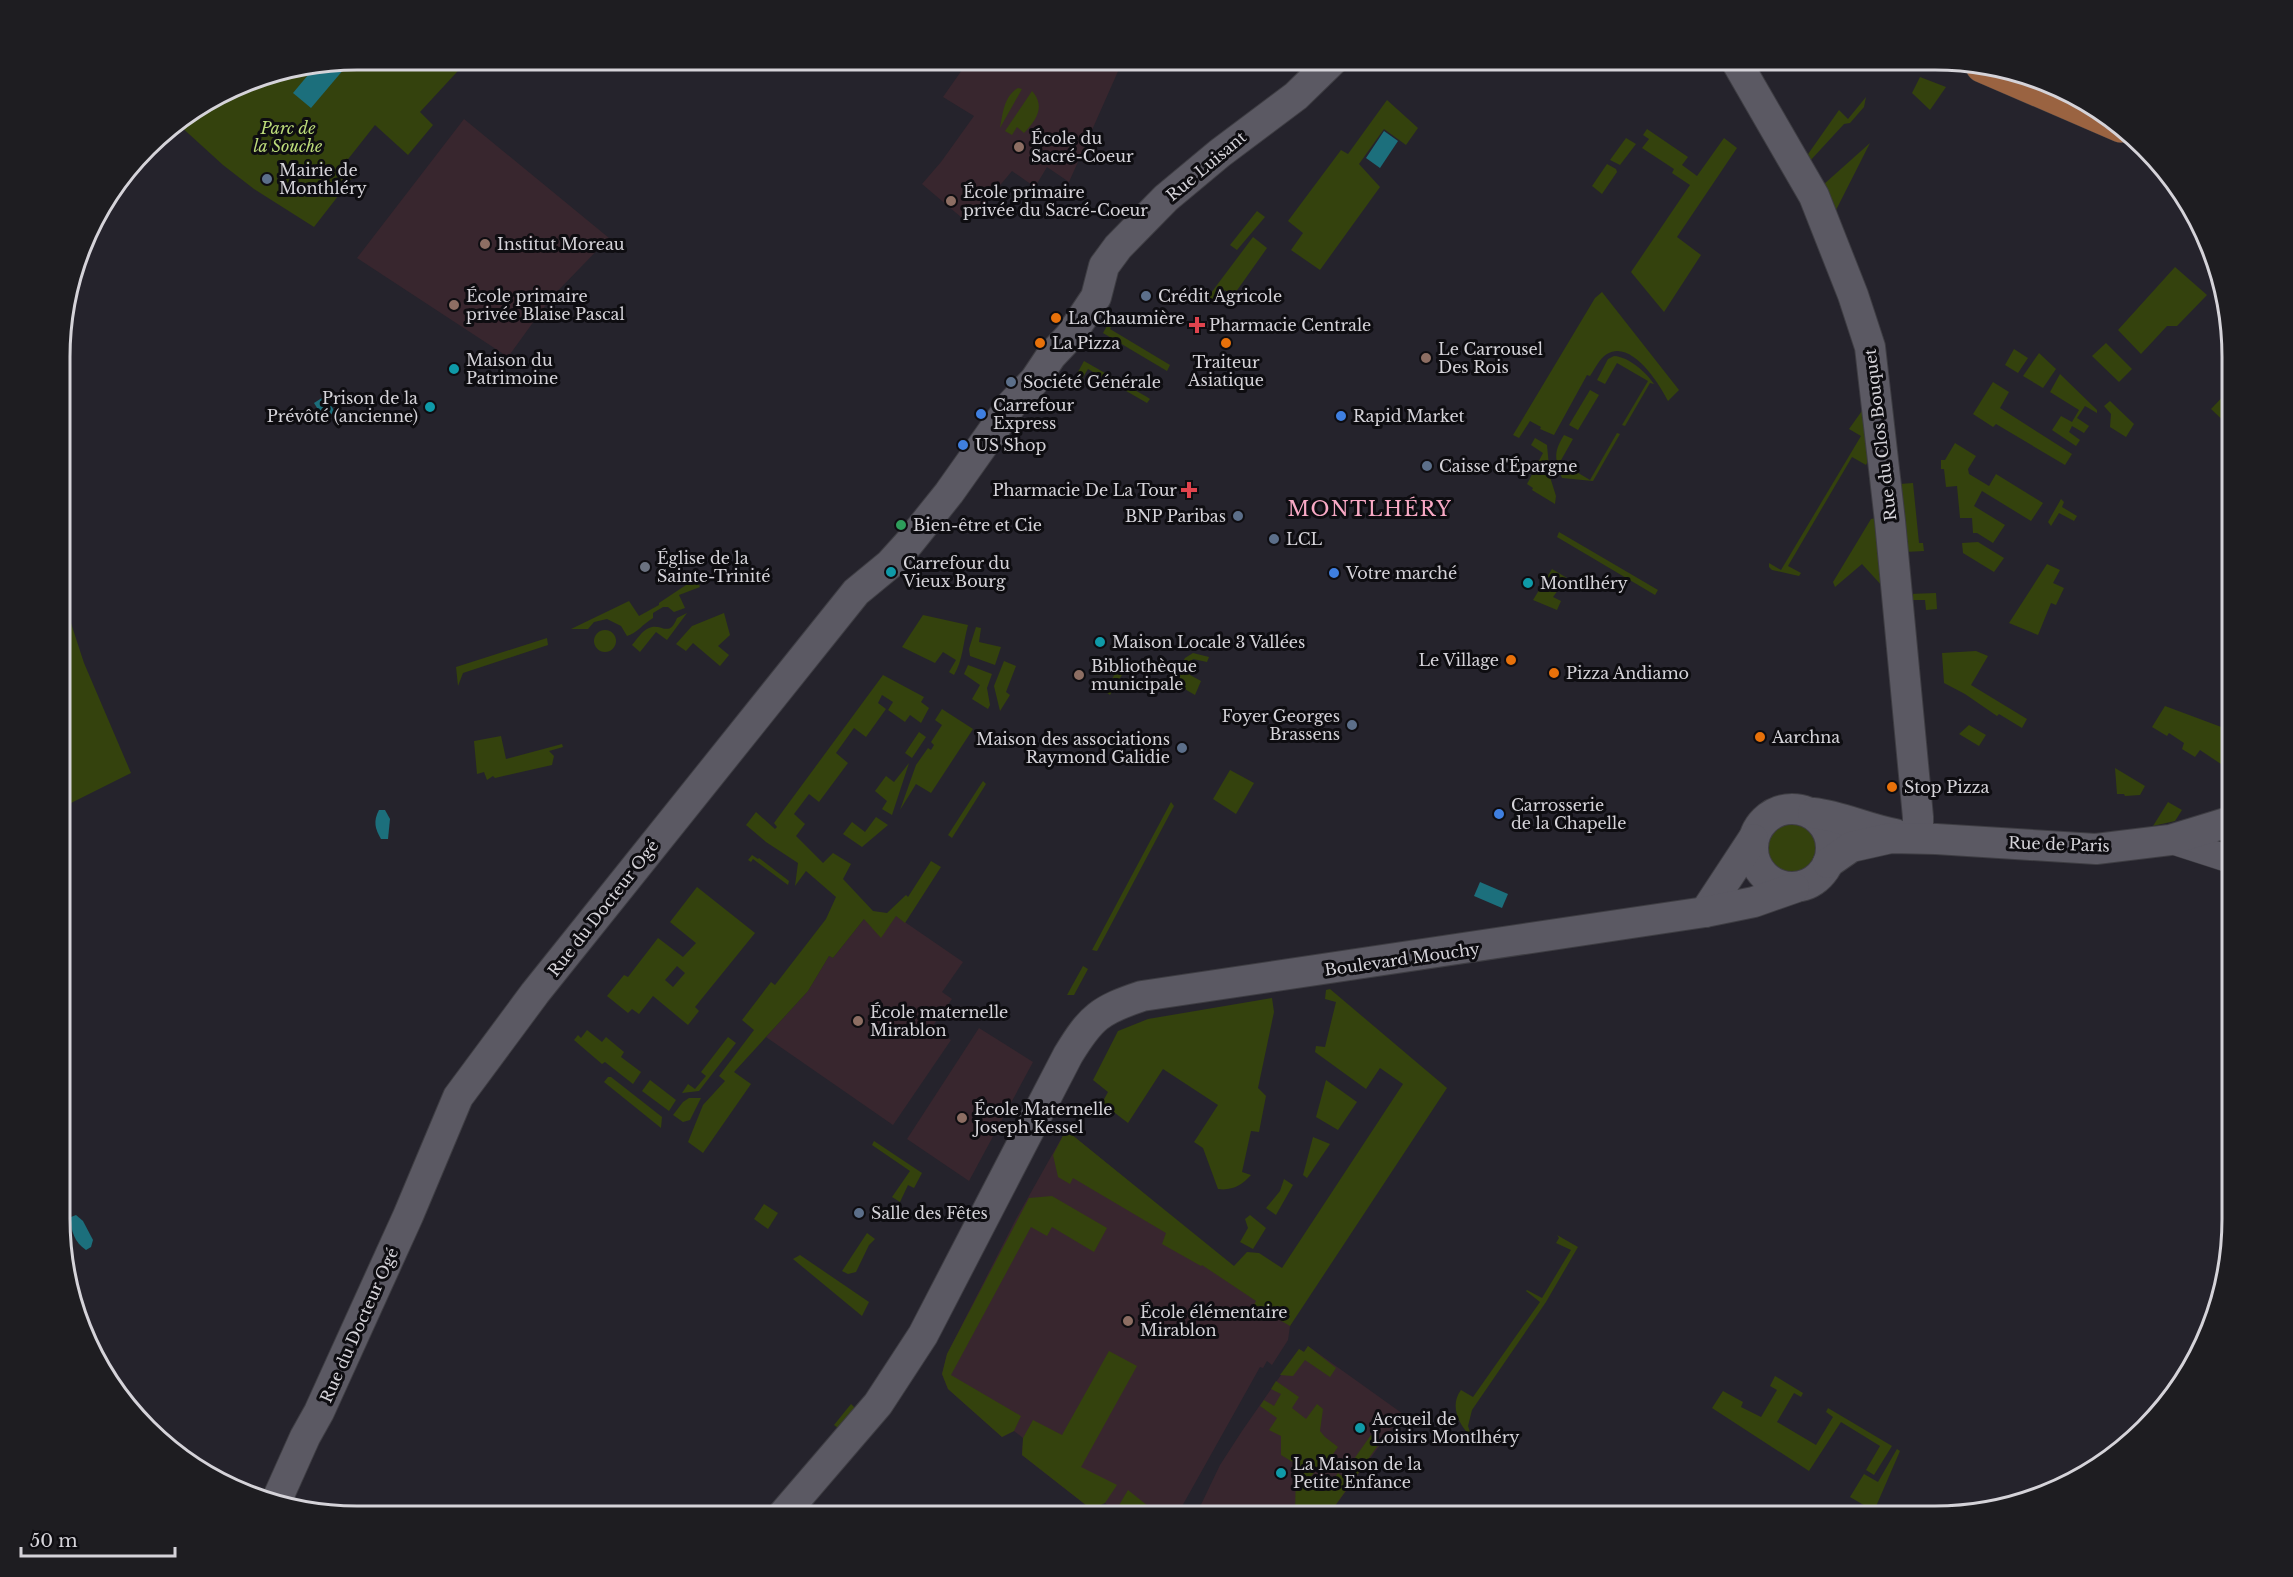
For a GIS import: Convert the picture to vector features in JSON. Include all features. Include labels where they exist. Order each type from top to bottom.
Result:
[{"type":"main road","name":"Rue Luisant","points":[[1035,380],[1090,307],[1108,259],[1166,198],[1220,153],[1296,96],[1323,70]]},
{"type":"main road","name":"Rue du Clos Bouquet","points":[[1742,70],[1814,196],[1853,295],[1870,347],[1891,532],[1918,817],[1918,838]]},
{"type":"main road","points":[[2030,87],[2067,103]]},
{"type":"main road","name":"Rue du Docteur Ogé","points":[[278,1495],[382,1274],[458,1097],[529,1002],[856,592],[890,564],[929,519],[1012,404],[1035,380]]},
{"type":"main road","points":[[1705,912],[1753,839],[1759,826],[1767,816],[1778,810],[1791,808],[1813,813],[1824,825],[1830,837],[1831,851],[1828,863],[1814,880],[1794,888],[1779,886],[1766,879],[1757,868],[1752,854],[1753,839]]},
{"type":"main road","name":"Rue de Paris","points":[[1813,813],[1827,815],[1878,831],[1918,838]]},
{"type":"main road","name":"Rue de Paris","points":[[1828,863],[1851,847],[1891,838],[2096,849],[2170,840],[2222,825]]},
{"type":"main road","name":"Boulevard Mouchy","points":[[790,1506],[878,1404],[897,1376],[922,1335],[1068,1055],[1083,1030],[1101,1014],[1142,996],[1705,912],[1754,902],[1794,888]]},
{"type":"street","points":[[2170,840],[2222,857]]},
{"type":"shaded area","name":"École du Sacré-Coeur","points":[[962,70],[1119,70],[1069,182],[1047,167],[1035,187],[1012,171],[968,223],[922,184],[974,116],[943,97]]},
{"type":"shaded area","name":"Institut Moreau","points":[[464,119],[609,238],[550,299],[508,357],[357,258]]},
{"type":"shaded area","name":"École maternelle Mirablon","points":[[896,916],[963,962],[942,992],[952,999],[932,1027],[951,1040],[893,1125],[766,1037],[808,991],[829,956],[833,958],[864,919]]},
{"type":"shaded area","name":"École Maternelle Joseph Kessel","points":[[979,1028],[1033,1062],[969,1181],[907,1139]]},
{"type":"shaded area","name":"École élémentaire Mirablon","points":[[1066,1130],[1295,1317],[1290,1326],[1288,1340],[1272,1365],[1267,1361],[1263,1368],[1260,1367],[1182,1506],[1108,1506],[1105,1503],[1087,1506],[1022,1455],[1023,1438],[1014,1431],[1002,1437],[948,1389],[942,1374],[947,1354],[1016,1219]]},
{"type":"shaded area","points":[[1308,1346],[1403,1414],[1335,1506],[1200,1506],[1220,1465],[1242,1431],[1299,1349],[1304,1352]]},
{"type":"green space","name":"Parc de la Souche","points":[[459,70],[420,112],[433,125],[408,155],[375,125],[345,163],[356,173],[314,227],[254,189],[223,165],[184,129],[214,109],[248,92],[283,80],[339,71]]},
{"type":"green space","points":[[1920,77],[1946,87],[1930,110],[1912,93]]},
{"type":"green space","points":[[1018,88],[1022,89],[1000,128],[1007,100]]},
{"type":"green space","points":[[1032,91],[1038,102],[1038,113],[1024,133],[1017,127],[1012,135],[1005,131]]},
{"type":"green space","points":[[1866,97],[1864,107],[1850,123],[1844,124],[1809,162],[1806,157],[1839,110],[1848,119]]},
{"type":"green space","points":[[1387,100],[1418,128],[1406,145],[1384,129],[1359,164],[1380,187],[1320,270],[1291,250],[1303,233],[1288,221],[1341,150],[1348,154]]},
{"type":"green space","points":[[1647,129],[1688,157],[1682,165],[1697,176],[1724,138],[1737,148],[1677,237],[1701,255],[1664,312],[1631,272],[1690,185],[1672,173],[1674,169],[1642,148],[1649,139],[1643,135]]},
{"type":"green space","points":[[1626,138],[1636,144],[1620,165],[1610,160]]},
{"type":"green space","points":[[1870,143],[1835,212],[1823,185]]},
{"type":"green space","points":[[1607,164],[1617,172],[1602,194],[1592,186]]},
{"type":"green space","points":[[1257,211],[1265,217],[1237,250],[1230,245]]},
{"type":"green space","points":[[1253,237],[1267,248],[1233,296],[1225,290],[1216,302],[1208,297]]},
{"type":"green space","points":[[2175,267],[2207,295],[2177,326],[2167,326],[2141,354],[2118,330]]},
{"type":"green space","points":[[1602,292],[1679,390],[1668,401],[1643,365],[1625,352],[1616,351],[1604,356],[1590,376],[1587,375],[1554,435],[1540,429],[1541,427],[1530,421],[1519,438],[1513,435],[1595,298]]},
{"type":"green space","points":[[1114,313],[1117,315],[1110,329],[1170,365],[1167,371],[1103,333]]},
{"type":"green space","points":[[2106,343],[2132,369],[2119,382],[2092,356]]},
{"type":"green space","points":[[2014,349],[2028,358],[2018,373],[2005,365]]},
{"type":"green space","points":[[2039,353],[2056,369],[2043,388],[2023,376]]},
{"type":"green space","points":[[1614,356],[1637,366],[1654,384],[1650,383],[1625,426],[1622,425],[1648,381],[1617,363],[1605,384],[1597,380],[1608,359]]},
{"type":"green space","points":[[1084,361],[1150,399],[1147,403],[1088,369],[1079,384],[1073,381]]},
{"type":"green space","points":[[2060,374],[2097,410],[2097,413],[2085,406],[2077,418],[2089,426],[2084,433],[2072,426],[2069,432],[2080,440],[2076,446],[2052,430],[2061,416],[2072,422],[2079,410],[2050,392]]},
{"type":"green space","points":[[1993,382],[2009,392],[2000,408],[2072,454],[2065,465],[1996,424],[1993,427],[1973,414]]},
{"type":"green space","points":[[1590,390],[1599,395],[1578,430],[1569,425]]},
{"type":"green space","points":[[2222,397],[2222,419],[2211,409]]},
{"type":"green space","points":[[2110,401],[2134,424],[2126,437],[2110,427],[2111,414],[2104,406]]},
{"type":"green space","points":[[1864,408],[1869,459],[1866,465],[1852,457],[1788,566],[1801,573],[1799,576],[1772,570],[1769,563],[1781,570],[1861,436],[1849,429]]},
{"type":"green space","points":[[1617,433],[1620,434],[1593,481],[1562,478],[1556,456],[1564,435],[1573,439],[1560,462],[1590,480]]},
{"type":"green space","points":[[1535,438],[1547,445],[1550,477],[1556,496],[1555,504],[1532,490],[1533,488],[1527,484],[1543,453],[1531,445]]},
{"type":"green space","points":[[1955,443],[1976,456],[1968,469],[1969,474],[1989,486],[1996,474],[2043,503],[2031,521],[1982,491],[1974,506],[2005,525],[1993,543],[1973,533],[1972,518],[1960,518],[1957,486],[1946,487],[1944,469],[1941,469],[1941,460],[1945,460]]},
{"type":"green space","points":[[1913,483],[1919,543],[1923,543],[1924,551],[1905,552],[1900,484]]},
{"type":"green space","points":[[2061,499],[2064,502],[2062,507],[2077,516],[2074,521],[2059,513],[2051,526],[2048,522]]},
{"type":"green space","points":[[1876,518],[1884,588],[1862,564],[1835,587],[1833,582],[1871,519]]},
{"type":"green space","points":[[1559,532],[1658,590],[1655,595],[1557,537]]},
{"type":"green space","points":[[1978,542],[2004,558],[1994,572],[1963,553],[1962,543]]},
{"type":"green space","points":[[2047,564],[2060,570],[2053,583],[2064,588],[2056,605],[2051,603],[2038,635],[2009,623]]},
{"type":"green space","points":[[1552,569],[1567,578],[1553,597],[1561,601],[1557,610],[1533,600]]},
{"type":"green space","points":[[692,581],[698,582],[700,587],[679,595],[685,608],[674,612],[668,607],[663,607],[653,613],[653,618],[630,635],[627,636],[621,626],[607,619],[594,622],[588,629],[571,629],[629,601],[639,616],[659,605]]},
{"type":"green space","points":[[1936,593],[1937,609],[1926,610],[1925,600],[1910,600],[1909,594]]},
{"type":"green space","points":[[687,613],[667,640],[656,632],[640,652],[632,645],[646,629],[671,628],[677,618]]},
{"type":"green space","points":[[724,613],[730,635],[718,646],[729,655],[720,666],[693,643],[686,651],[676,644],[692,626]]},
{"type":"green space","points":[[923,615],[968,625],[961,657],[954,675],[949,672],[956,660],[943,652],[935,663],[902,647]]},
{"type":"green space","points":[[70,620],[84,663],[131,773],[70,804]]},
{"type":"green space","points":[[976,627],[981,628],[979,642],[1001,647],[995,665],[970,656],[969,649]]},
{"type":"green space","points":[[605,630],[613,633],[616,641],[613,649],[605,652],[597,649],[594,641],[597,633]]},
{"type":"green space","points":[[547,638],[548,645],[463,673],[458,686],[456,667]]},
{"type":"green space","points":[[1976,651],[1988,656],[1971,685],[2027,719],[2022,728],[1999,714],[1997,716],[1944,683],[1942,653]]},
{"type":"green space","points":[[1193,653],[1209,657],[1207,662],[1193,659],[1189,664],[1190,675],[1201,681],[1195,695],[1171,681],[1185,658]]},
{"type":"green space","points":[[1004,661],[1016,666],[1006,692],[1010,695],[1000,711],[994,686]]},
{"type":"green space","points":[[968,665],[992,674],[987,688],[990,705],[988,709],[972,699],[980,685],[964,674]]},
{"type":"green space","points":[[1119,667],[1126,668],[1110,695],[1106,689]]},
{"type":"green space","points":[[883,675],[924,697],[921,702],[929,708],[921,723],[910,715],[905,722],[888,710],[893,702],[882,695],[878,703],[886,709],[866,737],[854,728],[836,753],[848,763],[819,802],[809,794],[794,814],[805,824],[796,836],[823,863],[833,853],[851,864],[843,879],[873,911],[887,913],[906,895],[908,897],[931,861],[941,867],[905,923],[896,916],[881,938],[864,919],[833,958],[829,956],[808,991],[734,1072],[751,1084],[703,1153],[688,1142],[703,1105],[725,1081],[719,1076],[754,1030],[742,1020],[771,982],[775,985],[826,919],[836,897],[806,871],[795,886],[798,863],[766,842],[746,825],[756,812],[775,829],[777,827],[774,823]]},
{"type":"green space","points":[[2165,706],[2222,727],[2222,763],[2200,750],[2195,757],[2182,749],[2184,743],[2169,733],[2167,736],[2152,727]]},
{"type":"green space","points":[[942,709],[973,729],[931,793],[916,784],[900,810],[916,765],[928,748],[931,750],[934,745],[931,742],[942,725],[935,720]]},
{"type":"green space","points":[[1969,725],[1986,735],[1979,746],[1959,734]]},
{"type":"green space","points":[[919,732],[926,737],[912,758],[905,753]]},
{"type":"green space","points":[[501,736],[506,759],[562,744],[563,747],[549,751],[554,756],[552,765],[495,778],[493,776],[487,780],[484,772],[477,774],[474,741]]},
{"type":"green space","points":[[909,763],[892,815],[882,809],[887,801],[875,791],[886,776],[894,782]]},
{"type":"green space","points":[[2115,768],[2145,786],[2140,795],[2117,794]]},
{"type":"green space","points":[[1230,770],[1254,783],[1236,814],[1213,799]]},
{"type":"green space","points":[[983,781],[986,784],[952,838],[948,835]]},
{"type":"green space","points":[[1171,802],[1174,806],[1097,951],[1092,950]]},
{"type":"green space","points":[[2168,802],[2182,810],[2175,821],[2153,826]]},
{"type":"green space","points":[[876,817],[888,825],[862,847],[843,834],[852,822],[865,832]]},
{"type":"green space","points":[[1792,822],[1802,824],[1811,830],[1817,839],[1819,849],[1817,859],[1811,868],[1802,874],[1792,876],[1782,874],[1773,868],[1767,859],[1765,849],[1767,839],[1773,830],[1782,824]]},
{"type":"green space","points":[[752,855],[789,881],[788,885],[753,859],[751,862],[748,860]]},
{"type":"green space","points":[[697,887],[755,933],[695,1007],[699,1011],[688,1025],[653,996],[639,1014],[632,1009],[628,1013],[607,996],[624,975],[628,977],[658,938],[683,957],[696,943],[670,922]],"holes":[[[677,966],[685,973],[673,987],[665,980]]]},
{"type":"green space","points":[[1083,966],[1088,969],[1074,995],[1067,995]]},
{"type":"green space","points":[[1330,989],[1447,1088],[1290,1326],[1254,1305],[1256,1301],[1202,1265],[1162,1244],[1166,1233],[1073,1178],[1070,1184],[1058,1177],[1053,1155],[1066,1130],[1234,1266],[1247,1252],[1259,1253],[1282,1268],[1403,1084],[1380,1068],[1366,1089],[1315,1052],[1316,1046],[1325,1047],[1336,1002],[1325,999],[1326,990]]},
{"type":"green space","points":[[1272,998],[1274,1012],[1258,1088],[1266,1096],[1259,1132],[1251,1131],[1242,1172],[1251,1175],[1240,1184],[1228,1189],[1218,1189],[1203,1148],[1194,1142],[1218,1105],[1163,1069],[1128,1123],[1102,1103],[1108,1092],[1093,1080],[1118,1031],[1148,1019]]},
{"type":"green space","points":[[587,1030],[602,1042],[606,1037],[624,1052],[621,1057],[641,1072],[633,1084],[605,1062],[602,1064],[574,1040],[578,1035],[581,1038]]},
{"type":"green space","points":[[728,1037],[736,1043],[699,1091],[682,1093],[688,1084],[695,1089],[706,1076],[701,1072]]},
{"type":"green space","points":[[608,1077],[662,1117],[661,1128],[604,1082]]},
{"type":"green space","points":[[650,1080],[676,1100],[669,1111],[642,1091]]},
{"type":"green space","points":[[1326,1080],[1357,1102],[1338,1130],[1316,1117]]},
{"type":"green space","points":[[689,1098],[701,1098],[690,1120],[683,1122],[673,1115]]},
{"type":"green space","points":[[1313,1137],[1330,1144],[1307,1178],[1303,1175]]},
{"type":"green space","points":[[874,1141],[922,1173],[914,1188],[908,1185],[900,1202],[892,1197],[910,1171],[872,1145]]},
{"type":"green space","points":[[1284,1179],[1293,1185],[1276,1215],[1266,1208],[1280,1191]]},
{"type":"green space","points":[[1052,1196],[1107,1228],[1094,1252],[1052,1227],[1047,1236],[1031,1227],[951,1375],[1021,1416],[1014,1431],[1002,1437],[948,1389],[942,1374],[947,1354],[1029,1198]]},
{"type":"green space","points":[[764,1204],[778,1213],[768,1229],[754,1219]]},
{"type":"green space","points":[[1250,1215],[1266,1228],[1253,1249],[1240,1242],[1248,1228],[1245,1219]]},
{"type":"green space","points":[[867,1233],[875,1239],[869,1245],[856,1272],[848,1274],[842,1271]]},
{"type":"green space","points":[[1557,1235],[1578,1247],[1546,1302],[1472,1410],[1468,1426],[1472,1438],[1457,1415],[1457,1396],[1461,1390],[1473,1397],[1540,1302],[1526,1291],[1542,1298],[1571,1250],[1556,1243],[1559,1238]]},
{"type":"green space","points":[[800,1255],[869,1302],[862,1316],[793,1259]]},
{"type":"green space","points":[[1308,1346],[1336,1368],[1330,1377],[1305,1360],[1293,1376],[1280,1375],[1299,1349],[1304,1352]]},
{"type":"green space","points":[[1109,1351],[1137,1366],[1081,1467],[1117,1485],[1105,1503],[1087,1506],[1022,1455],[1023,1438],[1033,1420],[1062,1435]]},
{"type":"green space","points":[[1775,1376],[1803,1393],[1801,1397],[1794,1393],[1777,1422],[1816,1445],[1833,1417],[1826,1412],[1828,1408],[1892,1446],[1874,1475],[1866,1470],[1880,1446],[1841,1422],[1809,1471],[1712,1408],[1723,1391],[1743,1402],[1741,1407],[1761,1417],[1777,1390],[1770,1386]]},
{"type":"green space","points":[[1276,1381],[1299,1397],[1292,1408],[1306,1419],[1317,1404],[1323,1409],[1320,1431],[1338,1447],[1326,1464],[1322,1462],[1310,1478],[1326,1489],[1338,1473],[1342,1476],[1371,1435],[1381,1441],[1335,1506],[1295,1506],[1296,1464],[1281,1455],[1281,1436],[1269,1430],[1277,1418],[1260,1406],[1264,1400],[1274,1406],[1281,1394],[1271,1389]]},
{"type":"green space","points":[[851,1404],[855,1408],[838,1428],[834,1425]]},
{"type":"green space","points":[[1897,1449],[1900,1451],[1876,1506],[1865,1506],[1850,1497],[1864,1474],[1878,1482]]},
{"type":"green space","points":[[1128,1490],[1148,1506],[1119,1506]]},
{"type":"water","points":[[342,71],[311,108],[293,93],[308,75]]},
{"type":"water","points":[[1384,131],[1398,141],[1380,168],[1366,158]]},
{"type":"water","points":[[325,396],[335,412],[324,419],[314,403]]},
{"type":"water","points":[[379,810],[385,810],[390,819],[388,839],[381,839],[376,828],[375,821]]},
{"type":"water","points":[[1480,882],[1508,894],[1502,908],[1474,896]]},
{"type":"water","points":[[76,1215],[83,1221],[93,1240],[91,1247],[86,1250],[76,1240],[72,1231],[71,1217]]},
{"type":"place","name":"École du Sacré-Coeur","points":[[1019,147]]},
{"type":"place","name":"Mairie de Monthléry","points":[[267,179]]},
{"type":"place","name":"École primaire privée du Sacré-Coeur","points":[[951,201]]},
{"type":"place","name":"Institut Moreau","points":[[485,244]]},
{"type":"place","name":"Crédit Agricole","points":[[1146,296]]},
{"type":"place","name":"École primaire privée Blaise Pascal","points":[[454,305]]},
{"type":"place","name":"La Chaumière","points":[[1056,318]]},
{"type":"place","name":"Pharmacie Centrale","points":[[1197,325]]},
{"type":"place","name":"La Pizza","points":[[1040,343]]},
{"type":"place","name":"Traiteur Asiatique","points":[[1226,343]]},
{"type":"place","name":"Le Carrousel Des Rois","points":[[1426,358]]},
{"type":"place","name":"Maison du Patrimoine","points":[[454,369]]},
{"type":"place","name":"Société Générale","points":[[1011,382]]},
{"type":"place","name":"Prison de la Prévôté (ancienne)","points":[[430,407]]},
{"type":"place","name":"Carrefour Express","points":[[981,414]]},
{"type":"place","name":"Rapid Market","points":[[1341,416]]},
{"type":"place","name":"US Shop","points":[[963,445]]},
{"type":"place","name":"Caisse d'Épargne","points":[[1427,466]]},
{"type":"place","name":"Pharmacie De La Tour","points":[[1189,490]]},
{"type":"place","name":"BNP Paribas","points":[[1238,516]]},
{"type":"place","name":"Bien-être et Cie","points":[[901,525]]},
{"type":"place","name":"LCL","points":[[1274,539]]},
{"type":"place","name":"Église de la Sainte-Trinité","points":[[645,567]]},
{"type":"place","name":"Carrefour du Vieux Bourg","points":[[891,572]]},
{"type":"place","name":"Votre marché","points":[[1334,573]]},
{"type":"place","name":"Montlhéry","points":[[1528,583]]},
{"type":"place","name":"Maison Locale 3 Vallées","points":[[1100,642]]},
{"type":"place","name":"Le Village","points":[[1511,660]]},
{"type":"place","name":"Pizza Andiamo","points":[[1554,673]]},
{"type":"place","name":"Bibliothèque municipale","points":[[1079,675]]},
{"type":"place","name":"Foyer Georges Brassens","points":[[1352,725]]},
{"type":"place","name":"Aarchna","points":[[1760,737]]},
{"type":"place","name":"Maison des associations Raymond Galidie","points":[[1182,748]]},
{"type":"place","name":"Stop Pizza","points":[[1892,787]]},
{"type":"place","name":"Carrosserie de la Chapelle","points":[[1499,814]]},
{"type":"place","name":"École maternelle Mirablon","points":[[858,1021]]},
{"type":"place","name":"École Maternelle Joseph Kessel","points":[[962,1118]]},
{"type":"place","name":"Salle des Fêtes","points":[[859,1213]]},
{"type":"place","name":"École élémentaire Mirablon","points":[[1128,1321]]},
{"type":"place","name":"Accueil de Loisirs Montlhéry","points":[[1360,1428]]},
{"type":"place","name":"La Maison de la Petite Enfance","points":[[1281,1473]]},
{"type":"district","name":"MONTLHÉRY","points":[[1370,509]]}]
